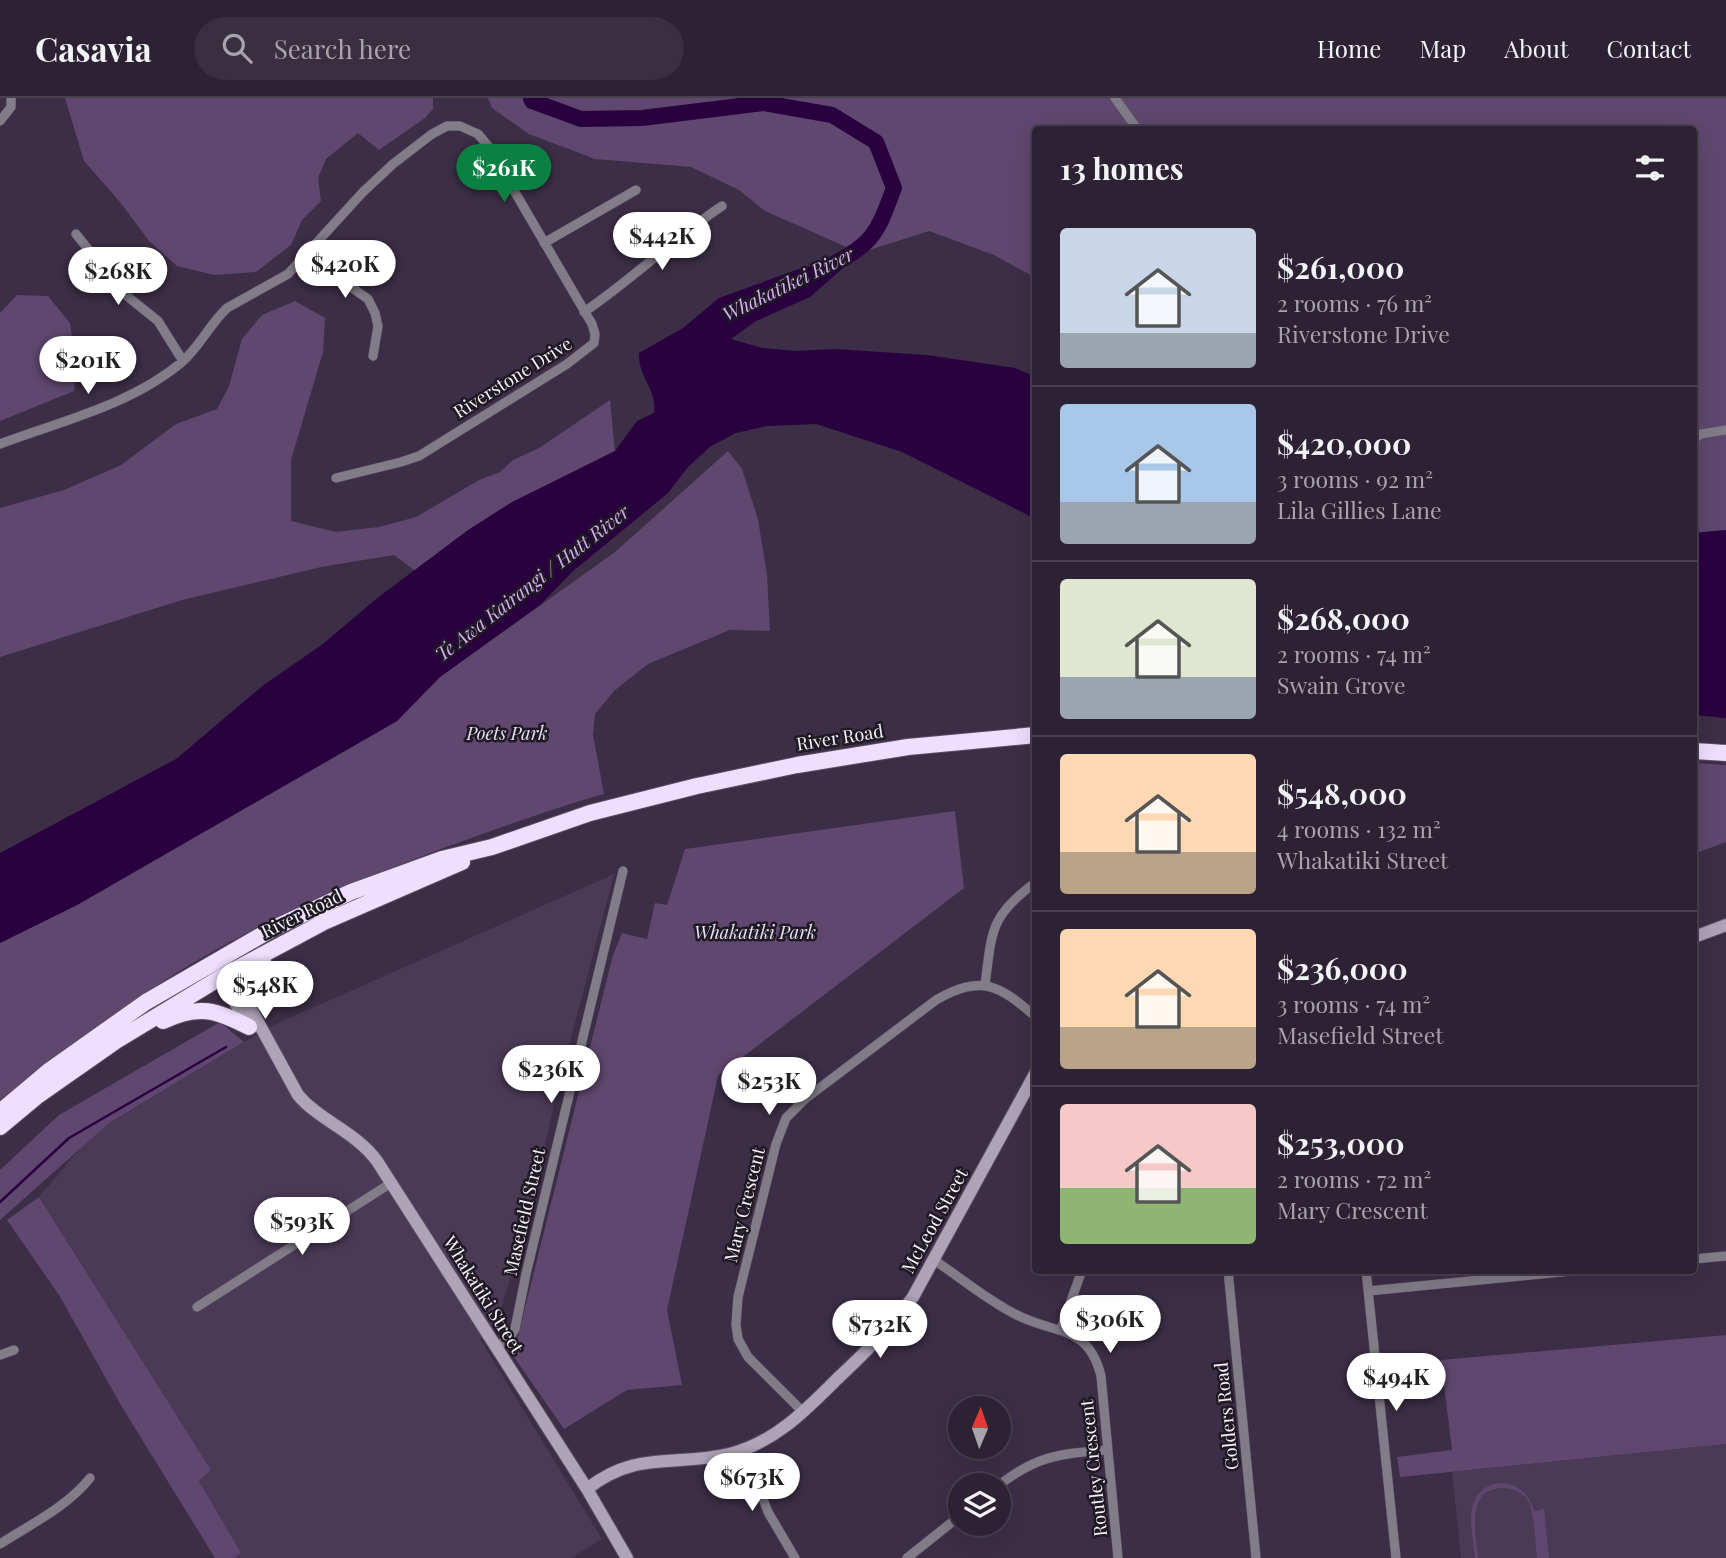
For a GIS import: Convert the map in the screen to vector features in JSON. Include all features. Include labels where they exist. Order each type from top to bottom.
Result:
[{"type":"highway","name":"River Road","points":[[0,1127],[36,1097],[116,1041],[223,976],[304,932],[492,847],[590,813],[747,775],[908,747],[1032,735]]},
{"type":"highway","points":[[1697,751],[1726,752]]},
{"type":"highway","name":"River Road","points":[[0,1112],[50,1070],[110,1026],[216,960],[272,929],[351,892],[442,859],[492,847]]},
{"type":"highway","points":[[29,1089],[203,978],[215,974],[223,976],[226,967],[234,959],[384,882]]},
{"type":"highway","points":[[243,994],[248,974],[255,966],[341,920],[353,910]]},
{"type":"highway","points":[[27,1106],[39,1101],[116,1049],[178,1014],[211,1011],[224,1014],[249,1027]]},
{"type":"street","points":[[0,121],[8,115],[11,98]]},
{"type":"street","points":[[1115,98],[1135,126]]},
{"type":"street","name":"Riverstone Drive","points":[[0,444],[130,395],[166,374],[199,344],[219,315],[240,300],[279,281],[342,212],[393,163],[432,134],[452,126],[471,130],[482,138],[594,329],[594,342],[567,364],[419,456],[336,478]]},
{"type":"street","points":[[544,243],[636,190]]},
{"type":"street","points":[[584,312],[625,284],[684,232],[723,206]]},
{"type":"street","points":[[76,234],[122,292],[158,321],[183,361]]},
{"type":"street","points":[[305,255],[368,299],[378,326],[373,356]]},
{"type":"street","points":[[1697,437],[1726,430]]},
{"type":"street","name":"Masefield Street","points":[[495,1348],[511,1336],[515,1329],[622,871]]},
{"type":"street","points":[[1032,885],[1012,900],[995,926],[990,941],[985,985],[1014,998],[1032,1014]]},
{"type":"street","points":[[1697,936],[1726,925]]},
{"type":"street","name":"Whakatiki Street","points":[[285,1074],[235,980],[223,976],[225,986],[249,1027],[311,1110],[367,1148],[587,1489],[623,1557]]},
{"type":"street","name":"Mary Crescent","points":[[803,1412],[748,1357],[738,1339],[736,1325],[738,1297],[782,1126],[791,1111],[805,1099],[936,1000],[955,989],[985,985]]},
{"type":"street","name":"McLeod Street","points":[[587,1489],[627,1465],[708,1458],[744,1450],[769,1438],[803,1412],[902,1312],[934,1260],[1032,1079]]},
{"type":"street","points":[[197,1307],[391,1183]]},
{"type":"street","points":[[1697,1259],[1726,1256]]},
{"type":"street","name":"Routley Crescent","points":[[934,1260],[1016,1315],[1061,1329],[1080,1339],[1091,1350],[1098,1363],[1118,1558]]},
{"type":"street","points":[[1061,1329],[1081,1274]]},
{"type":"street","name":"Golders Road","points":[[1228,1274],[1256,1558]]},
{"type":"street","points":[[1366,1274],[1396,1558]]},
{"type":"street","points":[[1368,1291],[1540,1274]]},
{"type":"street","points":[[0,1355],[14,1350]]},
{"type":"street","points":[[744,1450],[768,1512],[795,1558]]},
{"type":"street","points":[[1011,1476],[1042,1458],[1107,1450]]},
{"type":"street","points":[[0,1544],[61,1505],[90,1478]]},
{"type":"street","points":[[907,1558],[948,1525]]},
{"type":"shaded area","points":[[614,874],[554,1104],[531,1209],[496,1326],[480,1339],[602,1539],[571,1558],[234,1558],[241,1553],[199,1481],[211,1470],[39,1197],[94,1132],[276,1024]]},
{"type":"shaded area","points":[[1726,1444],[1726,1558],[1461,1558],[1452,1472]]},
{"type":"green space","points":[[65,98],[433,98],[433,109],[425,118],[379,150],[358,133],[326,159],[318,178],[321,201],[302,220],[291,245],[256,272],[214,275],[177,266],[149,241],[84,161]]},
{"type":"green space","points":[[488,98],[1726,98],[1726,530],[1697,533],[1697,126],[1032,126],[1032,276],[994,255],[929,231],[860,253],[765,211],[739,190],[691,167],[595,159],[529,134],[492,108]]},
{"type":"green space","points":[[17,295],[48,296],[70,323],[76,366],[74,391],[0,421],[0,313]]},
{"type":"green space","points":[[295,301],[325,318],[323,352],[291,460],[291,521],[336,532],[379,527],[416,517],[479,480],[500,472],[513,460],[539,448],[610,400],[615,451],[558,480],[422,576],[394,555],[321,567],[182,600],[0,657],[0,508],[64,490],[121,465],[176,424],[217,409],[229,386],[242,339],[262,315]]},
{"type":"green space","name":"Poets Park","points":[[728,451],[742,469],[758,519],[767,575],[770,631],[730,630],[648,664],[614,691],[595,714],[593,735],[604,794],[434,852],[354,883],[275,919],[162,982],[0,1100],[0,943],[77,905],[397,721],[440,677],[615,552]]},
{"type":"green space","points":[[1697,763],[1726,765],[1726,842],[1697,853]]},
{"type":"green space","name":"Whakatiki Park","points":[[955,811],[964,888],[718,1076],[667,1310],[682,1385],[627,1390],[564,1429],[509,1350],[517,1340],[613,955],[622,933],[647,939],[655,903],[667,905],[685,849]]},
{"type":"green space","points":[[220,1022],[244,1042],[109,1123],[0,1220],[0,1170],[59,1115]]},
{"type":"green space","points":[[39,1197],[211,1470],[199,1481],[241,1553],[234,1558],[215,1558],[122,1407],[59,1295],[7,1220]]},
{"type":"green space","points":[[1726,1335],[1726,1444],[1400,1477],[1397,1457],[1452,1450],[1441,1360]]},
{"type":"green space","points":[[1498,1483],[1521,1490],[1529,1499],[1534,1511],[1544,1509],[1549,1558],[1537,1558],[1533,1519],[1527,1499],[1516,1491],[1503,1488],[1491,1490],[1478,1504],[1475,1525],[1478,1558],[1475,1558],[1471,1524],[1474,1503],[1478,1494],[1486,1487]]},
{"type":"water","name":"Te Awa Kairangi / Hutt River","points":[[860,253],[810,297],[756,321],[731,339],[762,348],[797,351],[834,349],[927,355],[1015,368],[1032,375],[1032,517],[902,452],[816,424],[767,426],[736,433],[711,446],[688,467],[668,493],[572,572],[540,605],[440,677],[397,721],[77,905],[0,943],[0,853],[176,759],[265,684],[323,644],[376,599],[468,530],[512,502],[615,451],[637,421],[654,413],[653,397],[641,369],[639,353],[683,328],[719,298],[796,270]]},
{"type":"water","points":[[1726,530],[1726,718],[1697,715],[1697,533]]},
{"type":"waterway","name":"Whakatīkei River","points":[[531,98],[532,101],[581,119],[642,118],[764,103],[832,115],[876,142],[894,188],[884,215],[867,242],[833,264]]},
{"type":"waterway","points":[[0,1202],[69,1138],[226,1047]]}]
